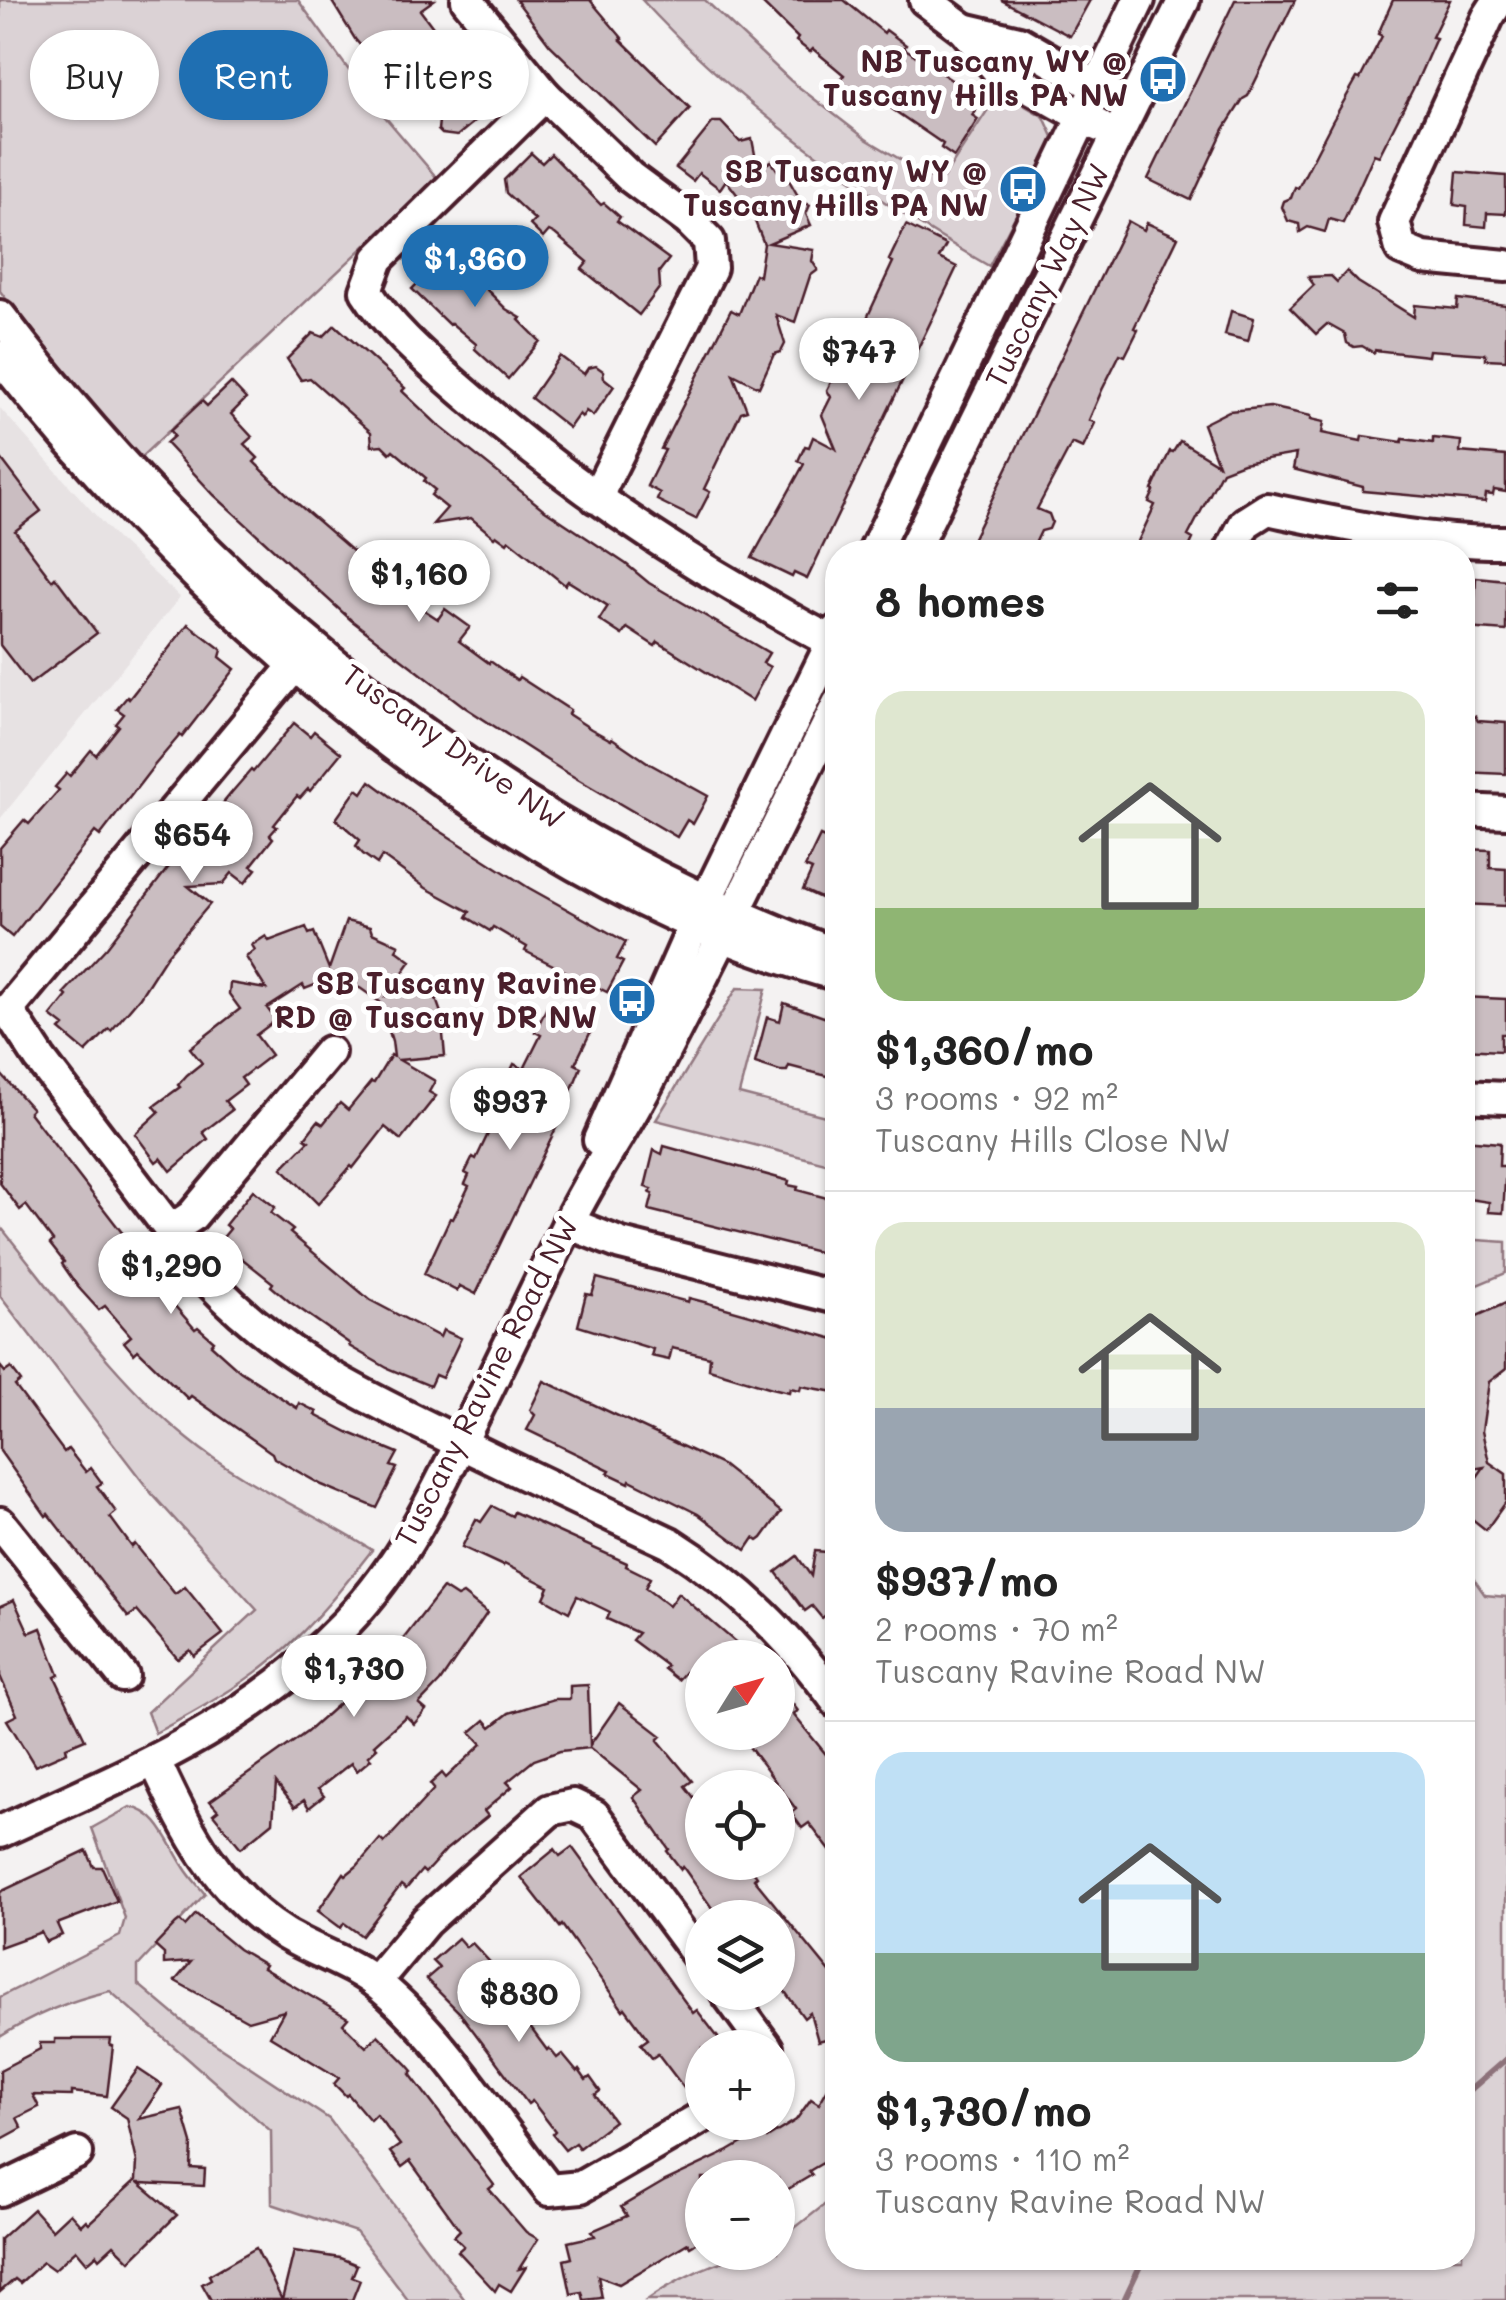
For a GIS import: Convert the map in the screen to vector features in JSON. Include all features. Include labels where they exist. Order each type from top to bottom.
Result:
[{"type":"street","points":[[467,0],[545,95],[630,177],[688,220],[708,242],[711,268],[596,498]]},
{"type":"street","points":[[925,0],[964,29],[996,68],[1116,136]]},
{"type":"street","name":"Tuscany Way NW","points":[[880,540],[1138,0]]},
{"type":"street","name":"Tuscany Way NW","points":[[918,540],[1184,0]]},
{"type":"street","points":[[1499,0],[1394,222],[1400,248],[1422,258],[1506,266]]},
{"type":"street","points":[[964,29],[1018,42],[1131,106]]},
{"type":"street","points":[[545,95],[378,259],[366,290],[378,310],[424,357],[506,430],[596,498],[696,564],[825,633]]},
{"type":"street","name":"Tuscany Drive NW","points":[[0,316],[82,419],[388,740],[486,808],[602,878],[714,920]]},
{"type":"street","name":"Tuscany Drive NW","points":[[0,357],[116,493],[204,582],[303,655]]},
{"type":"street","points":[[1236,540],[1245,522],[1268,509],[1357,527],[1464,540]]},
{"type":"street","points":[[1475,541],[1506,542]]},
{"type":"street","points":[[303,655],[8,1010],[210,1282],[270,1340],[318,1371],[461,1444],[670,1543],[740,1591],[825,1678]]},
{"type":"street","points":[[714,920],[825,664]]},
{"type":"street","points":[[714,920],[825,727]]},
{"type":"street","points":[[1475,811],[1506,812]]},
{"type":"street","points":[[714,920],[825,951]]},
{"type":"street","points":[[714,920],[772,958],[825,972]]},
{"type":"street","name":"Tuscany Ravine Road NW","points":[[0,1832],[154,1761],[241,1713],[347,1622],[386,1575],[423,1522],[575,1210],[621,1136],[714,920]]},
{"type":"street","points":[[171,1230],[192,1216],[329,1052]]},
{"type":"street","points":[[1475,1097],[1506,1098]]},
{"type":"street","points":[[575,1210],[621,1244],[825,1295]]},
{"type":"street","points":[[1,1526],[123,1676]]},
{"type":"street","points":[[154,1761],[188,1832],[232,1892],[289,1936],[375,1982],[415,2018],[549,2190],[581,2187],[685,2127]]},
{"type":"street","points":[[375,1982],[426,1920],[536,1822],[550,1810],[574,1805],[594,1815],[685,1938]]},
{"type":"street","points":[[0,2190],[77,2153]]},
{"type":"shaded area","points":[[0,0],[298,0],[320,30],[179,30],[179,120],[328,120],[328,41],[348,69],[348,120],[388,120],[437,178],[138,460],[58,367],[0,291]]},
{"type":"shaded area","points":[[642,0],[705,0],[791,81],[866,139],[940,183],[1000,91],[1044,117],[1055,141],[989,266],[895,209],[805,146],[721,77]]},
{"type":"shaded area","points":[[0,408],[116,538],[180,597],[0,819]]},
{"type":"shaded area","points":[[737,988],[766,989],[739,1094],[825,1116],[825,1163],[656,1120]]},
{"type":"shaded area","points":[[0,1226],[89,1338],[161,1416],[232,1470],[372,1550],[279,1654],[219,1697],[155,1733],[147,1712],[257,1610],[152,1494],[0,1296]]},
{"type":"shaded area","points":[[1475,1240],[1506,1242],[1506,1273],[1475,1286]]},
{"type":"shaded area","points":[[1475,1581],[1485,1595],[1506,1597],[1506,2300],[647,2300],[701,2270],[795,2270],[795,2228],[825,2204],[825,2270],[1475,2270]]},
{"type":"shaded area","points":[[130,1807],[156,1822],[205,1894],[138,1966],[138,1984],[188,2026],[329,2119],[465,2300],[408,2300],[356,2232],[272,2204],[271,2131],[110,1991],[53,2009],[0,2037],[0,1997],[120,1936],[125,1918],[92,1828]]},
{"type":"building","points":[[331,0],[434,0],[420,10],[435,30],[349,30]]},
{"type":"building","points":[[516,0],[590,0],[621,40],[690,108],[655,147],[550,45]]},
{"type":"building","points":[[759,0],[844,0],[884,33],[886,30],[906,45],[904,48],[981,100],[972,115],[978,119],[954,157],[941,148],[943,144],[870,94],[865,102],[839,82],[844,75],[813,49],[810,52],[796,41],[798,38]]},
{"type":"building","points":[[1001,0],[1090,0],[1070,36]]},
{"type":"building","points":[[1235,0],[1295,0],[1248,96],[1224,129],[1191,200],[1148,179]]},
{"type":"building","points":[[1393,0],[1450,0],[1417,81],[1379,156],[1374,154],[1343,223],[1329,219],[1325,232],[1308,227],[1300,232],[1299,224],[1288,221],[1282,207],[1284,201],[1298,188],[1357,78],[1360,79],[1382,36],[1378,34]]},
{"type":"building","points":[[439,120],[476,120],[457,136],[438,130]]},
{"type":"building","points":[[713,122],[721,122],[740,142],[752,139],[758,170],[771,161],[778,171],[782,168],[801,201],[810,205],[806,214],[811,225],[769,243],[814,250],[812,261],[818,270],[810,276],[795,322],[776,315],[785,344],[781,352],[774,354],[759,387],[733,374],[747,410],[741,412],[704,489],[710,492],[696,519],[657,500],[660,493],[647,486],[665,450],[661,449],[731,310],[739,314],[755,274],[759,276],[764,244],[752,214],[726,180],[720,189],[699,173],[693,181],[676,168]]},
{"type":"building","points":[[531,153],[542,163],[551,154],[601,205],[604,203],[620,217],[617,221],[669,259],[659,272],[660,287],[639,315],[582,269],[588,262],[555,234],[549,231],[543,238],[530,225],[535,220],[506,193],[504,180]]},
{"type":"building","points":[[1457,172],[1506,176],[1506,214],[1487,213],[1486,227],[1466,225],[1467,207],[1454,205]]},
{"type":"building","points":[[1128,221],[1144,230],[1147,223],[1178,237],[1134,328],[1138,330],[1125,356],[1120,354],[1102,390],[1089,420],[1095,423],[1083,448],[1072,443],[1037,509],[1049,514],[1049,529],[1041,531],[1037,540],[972,540]]},
{"type":"building","points":[[906,225],[946,245],[939,258],[957,267],[807,579],[794,573],[792,577],[752,558],[804,464],[798,461],[805,446],[809,447],[813,437],[836,449],[822,415],[831,397],[827,390],[831,382],[839,379],[850,355],[848,350],[856,347],[870,319],[867,318],[893,262],[889,260]]},
{"type":"building","points":[[448,242],[488,283],[484,287],[521,318],[540,341],[508,379],[475,349],[476,344],[449,325],[412,289],[422,279],[417,273]]},
{"type":"building","points":[[1347,271],[1414,317],[1415,305],[1457,309],[1458,299],[1506,305],[1506,360],[1486,359],[1486,354],[1429,350],[1428,356],[1375,350],[1374,353],[1347,343],[1345,334],[1327,324],[1316,334],[1290,308],[1314,285],[1308,277],[1331,276],[1337,282]]},
{"type":"building","points":[[1231,311],[1254,318],[1248,341],[1225,335]]},
{"type":"building","points":[[335,325],[405,388],[402,391],[438,425],[542,508],[649,583],[769,653],[763,663],[770,667],[752,701],[658,642],[655,646],[627,628],[622,635],[599,620],[608,606],[568,581],[565,585],[509,540],[507,543],[494,537],[471,518],[433,524],[447,508],[431,495],[435,490],[424,481],[426,478],[393,450],[390,453],[382,445],[372,446],[371,432],[310,378],[301,380],[287,359],[313,333],[323,337]]},
{"type":"building","points":[[560,356],[584,374],[596,366],[614,386],[593,416],[586,411],[582,417],[579,414],[569,428],[531,398]]},
{"type":"building","points":[[231,383],[246,399],[231,414],[252,437],[244,444],[258,458],[254,462],[290,497],[412,602],[438,619],[445,609],[470,627],[459,641],[489,663],[517,680],[519,677],[570,710],[568,714],[591,729],[708,796],[693,824],[687,820],[677,837],[466,708],[351,620],[214,495],[166,443],[174,436],[170,431],[202,401],[207,406]]},
{"type":"building","points":[[1270,407],[1311,416],[1324,422],[1322,433],[1361,441],[1362,436],[1402,442],[1403,439],[1433,443],[1433,438],[1461,441],[1460,452],[1506,456],[1506,492],[1494,490],[1493,495],[1486,494],[1485,502],[1363,491],[1363,487],[1293,469],[1296,454],[1243,463],[1222,471],[1188,536],[1193,540],[1139,540],[1155,505],[1149,502],[1152,490],[1170,451],[1180,441],[1218,464],[1203,424],[1229,411]]},
{"type":"building","points":[[0,457],[41,511],[15,531],[97,633],[30,684],[0,645]]},
{"type":"building","points":[[1476,577],[1506,580],[1506,631],[1475,629]]},
{"type":"building","points":[[188,624],[222,650],[220,657],[235,669],[100,836],[95,832],[12,937],[0,927],[0,848],[24,820],[29,824],[59,790],[55,787],[67,773],[70,776],[91,750],[96,755],[119,726],[116,724],[124,714],[117,709]]},
{"type":"building","points":[[1475,716],[1478,721],[1506,723],[1506,774],[1475,773]]},
{"type":"building","points":[[294,723],[310,736],[314,731],[341,753],[310,791],[297,796],[274,825],[277,827],[270,835],[273,838],[251,866],[256,869],[245,883],[232,873],[223,884],[188,886],[210,904],[167,955],[140,997],[111,1031],[86,1052],[60,1030],[64,1026],[51,1016],[67,996],[64,993],[107,947],[188,842],[193,846],[223,810],[220,807],[232,792]]},
{"type":"building","points":[[370,781],[529,888],[626,942],[617,959],[623,962],[607,992],[525,951],[527,947],[493,927],[490,931],[467,917],[470,912],[426,888],[382,856],[377,864],[363,854],[356,846],[360,840],[336,819],[357,789],[362,793]]},
{"type":"building","points":[[820,836],[825,838],[825,900],[803,890],[812,870],[805,867]]},
{"type":"building","points":[[1475,849],[1490,850],[1490,868],[1506,869],[1506,906],[1475,905]]},
{"type":"building","points":[[346,921],[370,927],[372,933],[399,945],[396,950],[411,961],[386,996],[442,977],[448,995],[436,999],[445,1056],[399,1060],[435,1081],[429,1092],[436,1096],[401,1140],[385,1127],[318,1204],[282,1168],[309,1141],[305,1138],[318,1121],[323,1124],[340,1103],[348,1110],[374,1083],[391,1055],[394,1057],[380,1002],[360,988],[332,978],[305,989],[303,985],[267,1008],[276,1020],[256,1035],[271,1055],[241,1078],[246,1085],[225,1101],[232,1110],[203,1132],[208,1139],[171,1171],[161,1158],[156,1162],[135,1134],[159,1112],[154,1106],[180,1087],[202,1063],[190,1048],[240,1009],[229,994],[230,983],[266,989],[246,957],[255,950],[252,945],[266,936],[269,941],[306,927],[309,934],[314,932],[329,969]]},
{"type":"building","points":[[1475,998],[1506,999],[1506,1034],[1501,1034],[1501,1051],[1475,1050]]},
{"type":"building","points":[[784,1003],[825,1017],[825,1076],[789,1066],[787,1071],[780,1071],[755,1063],[767,1017],[780,1021]]},
{"type":"building","points":[[547,1007],[592,1029],[575,1064],[581,1067],[476,1294],[460,1286],[457,1291],[424,1274],[469,1186],[465,1184],[469,1175],[465,1173],[498,1113],[492,1110],[514,1064],[524,1069],[541,1035],[535,1032]]},
{"type":"building","points":[[0,1073],[32,1109],[29,1112],[171,1296],[168,1298],[195,1329],[198,1327],[214,1341],[211,1345],[240,1371],[297,1408],[299,1403],[352,1434],[398,1453],[391,1466],[397,1468],[377,1508],[322,1485],[274,1458],[191,1396],[188,1399],[138,1350],[134,1354],[124,1342],[131,1336],[105,1306],[99,1310],[78,1287],[50,1244],[53,1241],[26,1205],[20,1210],[0,1183]]},
{"type":"building","points":[[1475,1141],[1500,1143],[1499,1166],[1506,1166],[1503,1213],[1488,1212],[1489,1202],[1475,1200]]},
{"type":"building","points":[[664,1146],[789,1181],[788,1185],[798,1187],[797,1190],[825,1198],[825,1254],[649,1210],[653,1194],[652,1189],[645,1187],[654,1150],[662,1154]]},
{"type":"building","points":[[253,1190],[275,1207],[271,1213],[293,1230],[290,1233],[370,1300],[440,1337],[443,1330],[461,1338],[442,1378],[435,1375],[430,1386],[349,1346],[290,1302],[271,1286],[273,1283],[220,1241],[230,1229],[225,1225]]},
{"type":"building","points":[[597,1278],[688,1302],[689,1298],[825,1336],[825,1390],[801,1386],[800,1390],[790,1388],[789,1392],[772,1388],[709,1369],[710,1357],[672,1348],[669,1360],[651,1356],[653,1349],[578,1326],[586,1294],[592,1295]]},
{"type":"building","points":[[1506,1303],[1506,1369],[1489,1382],[1482,1431],[1489,1462],[1506,1474],[1506,1502],[1486,1530],[1475,1521],[1475,1480],[1484,1467],[1475,1469],[1475,1318]]},
{"type":"building","points":[[0,1366],[5,1372],[11,1368],[21,1381],[15,1386],[64,1452],[68,1449],[86,1472],[91,1468],[102,1483],[97,1486],[116,1512],[110,1517],[132,1547],[135,1544],[175,1594],[185,1587],[223,1634],[194,1656],[190,1650],[178,1659],[137,1611],[128,1617],[46,1516],[0,1451]]},
{"type":"building","points":[[544,1381],[722,1465],[781,1512],[762,1538],[754,1538],[746,1550],[698,1514],[527,1430],[535,1415],[530,1410]]},
{"type":"building","points":[[492,1506],[512,1516],[514,1512],[627,1563],[626,1566],[650,1578],[645,1588],[669,1606],[678,1593],[733,1640],[685,1640],[685,1672],[678,1680],[664,1669],[667,1666],[632,1640],[638,1633],[607,1619],[610,1612],[577,1596],[569,1612],[544,1598],[549,1587],[462,1547],[476,1519],[481,1522]]},
{"type":"building","points":[[815,1551],[825,1552],[822,1618],[812,1606],[805,1611],[776,1572],[797,1556],[811,1576]]},
{"type":"building","points":[[443,1588],[457,1597],[463,1594],[487,1613],[440,1682],[419,1704],[426,1710],[414,1724],[406,1716],[374,1745],[377,1748],[368,1756],[371,1759],[357,1771],[351,1763],[318,1789],[324,1796],[309,1808],[304,1800],[295,1807],[276,1783],[273,1822],[241,1848],[213,1814],[218,1810],[210,1801],[307,1732],[363,1682]]},
{"type":"building","points":[[14,1600],[29,1633],[41,1628],[59,1675],[55,1677],[85,1739],[35,1766],[7,1720],[17,1715],[0,1676],[0,1606]]},
{"type":"building","points":[[588,1685],[590,1745],[619,1703],[662,1736],[658,1740],[685,1773],[685,1870],[667,1851],[633,1797],[642,1790],[590,1748],[560,1751],[534,1760],[507,1782],[512,1787],[484,1811],[488,1816],[447,1849],[425,1873],[422,1870],[406,1889],[401,1885],[362,1936],[344,1923],[341,1928],[318,1911],[344,1873],[357,1866],[380,1839],[384,1843],[434,1789],[430,1784],[442,1773],[446,1778],[482,1744],[471,1732],[485,1720],[491,1727],[509,1713],[554,1699],[570,1699],[570,1686]]},
{"type":"building","points":[[795,1716],[825,1753],[825,1844],[809,1823],[802,1828],[795,1818],[795,1770],[767,1770],[752,1750],[795,1750]]},
{"type":"building","points":[[572,1847],[685,2002],[685,2010],[697,2010],[712,2030],[685,2030],[685,2089],[658,2054],[652,2058],[641,2044],[648,2039],[521,1877],[555,1849],[560,1856]]},
{"type":"building","points":[[87,1851],[94,1867],[102,1867],[117,1901],[57,1924],[62,1935],[46,1942],[41,1932],[0,1947],[0,1892]]},
{"type":"building","points":[[692,1880],[755,1880],[771,1900],[706,1900]]},
{"type":"building","points":[[196,1914],[238,1949],[265,1965],[263,1968],[348,2018],[343,2024],[366,2047],[378,2035],[413,2071],[410,2074],[494,2185],[489,2189],[526,2232],[538,2239],[519,2269],[526,2267],[511,2291],[499,2284],[495,2291],[458,2251],[464,2246],[454,2236],[460,2230],[410,2161],[402,2167],[390,2152],[400,2145],[376,2114],[370,2120],[334,2084],[339,2078],[270,2036],[284,2011],[248,2021],[175,1981],[191,1962],[164,1964],[164,1954],[155,1946],[176,1924],[180,1921],[185,1926]]},
{"type":"building","points":[[795,1929],[825,1966],[825,2039],[818,2041],[810,2013],[804,2018],[795,2006]]},
{"type":"building","points":[[458,1938],[466,1947],[472,1943],[513,1987],[532,2012],[524,2019],[547,2050],[557,2058],[562,2054],[586,2080],[590,2077],[600,2091],[595,2095],[614,2121],[579,2148],[575,2143],[565,2150],[532,2101],[528,2104],[460,2013],[426,1979],[439,1968],[432,1961]]},
{"type":"building","points":[[55,2039],[111,2039],[107,2096],[72,2092],[72,2096],[33,2095],[39,2107],[17,2118],[22,2128],[0,2140],[0,2070],[40,2049],[40,2043],[55,2043]]},
{"type":"building","points":[[138,2069],[162,2085],[139,2119],[182,2109],[192,2143],[191,2168],[205,2169],[204,2186],[139,2183],[177,2215],[130,2261],[114,2245],[100,2258],[97,2254],[87,2263],[76,2250],[54,2270],[43,2262],[20,2283],[15,2279],[0,2292],[0,2239],[33,2209],[52,2230],[70,2213],[81,2225],[86,2220],[89,2223],[136,2180],[137,2162],[127,2118],[111,2107]]},
{"type":"building","points":[[825,2094],[825,2162],[809,2171],[812,2175],[795,2185],[795,2160],[710,2160],[748,2140],[795,2140],[795,2121],[811,2099],[819,2104]]},
{"type":"building","points":[[685,2172],[685,2245],[619,2284],[598,2276],[602,2298],[584,2300],[582,2292],[571,2294],[564,2260],[572,2258],[568,2242],[595,2236],[592,2231],[627,2216],[621,2207]]},
{"type":"building","points":[[256,2248],[282,2300],[211,2300],[202,2284],[211,2279],[209,2275]]},
{"type":"building","points":[[294,2251],[340,2258],[357,2265],[352,2277],[360,2280],[352,2300],[282,2300]]},
{"type":"waterway","points":[[1475,2086],[1506,2059]]},
{"type":"waterway","points":[[1124,2300],[1138,2270]]},
{"type":"place","name":"NB Tuscany WY @ Tuscany Hills PA NW","points":[[1163,79]]},
{"type":"place","name":"SB Tuscany WY @ Tuscany Hills PA NW","points":[[1023,189]]},
{"type":"place","name":"SB Tuscany Ravine RD @ Tuscany DR NW","points":[[632,1001]]}]
